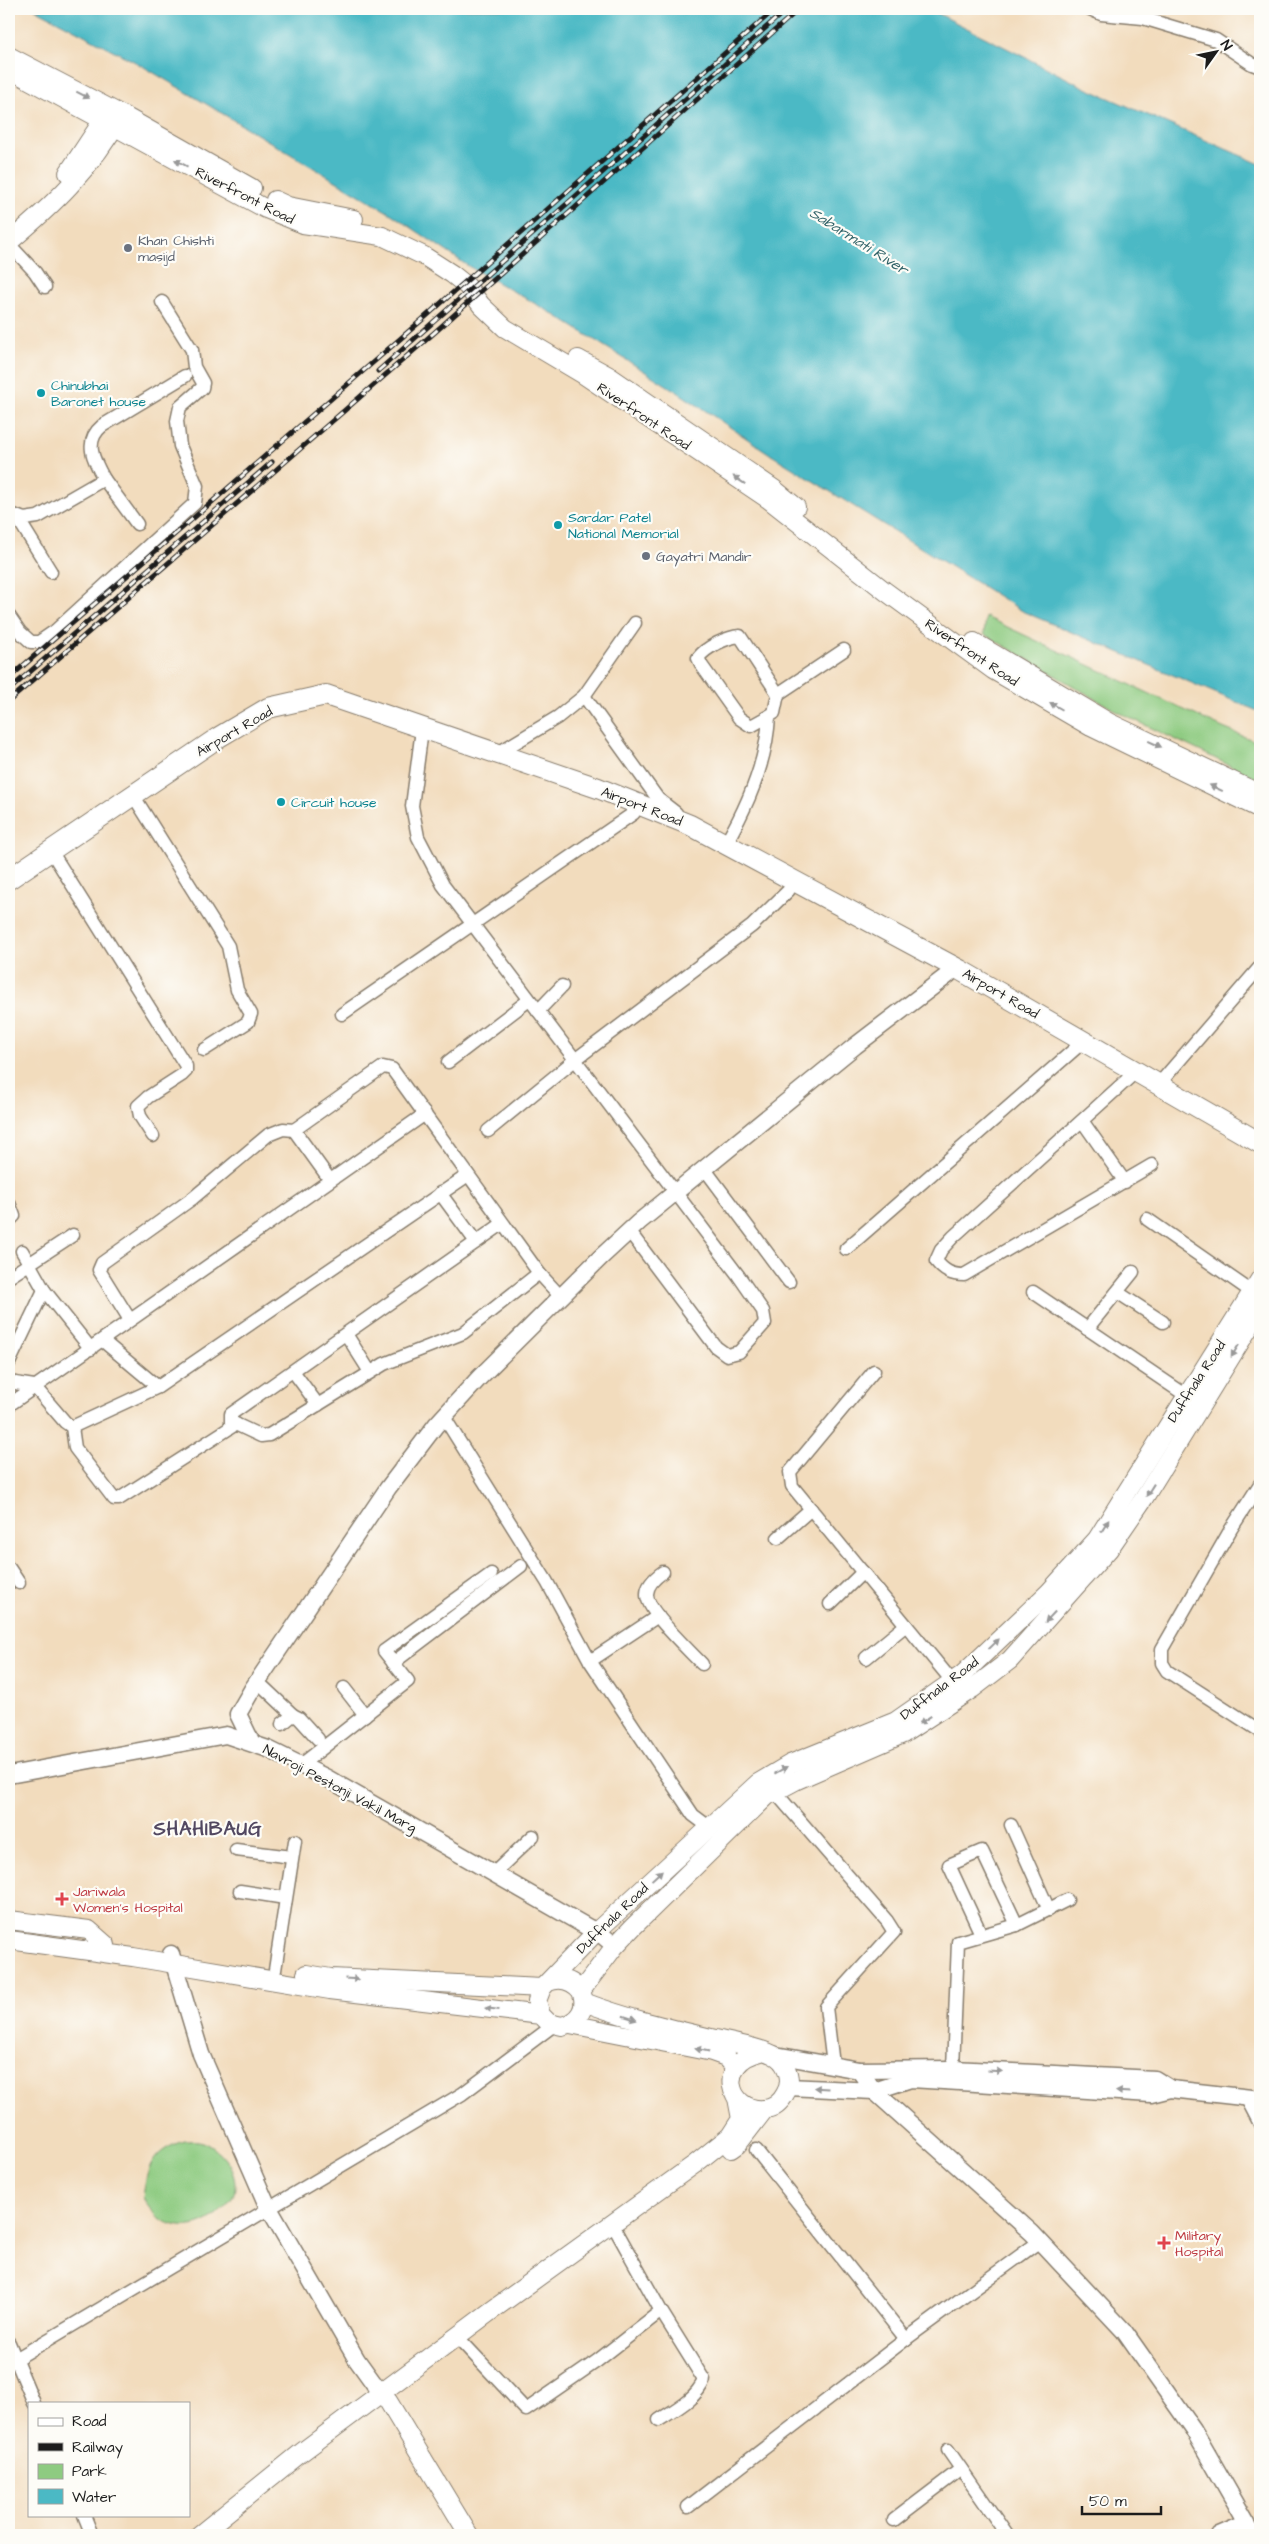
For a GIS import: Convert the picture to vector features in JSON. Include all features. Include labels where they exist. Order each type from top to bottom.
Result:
[{"type":"main road","name":"Riverfront Road","points":[[9,56],[266,209],[303,224],[382,236],[424,256],[467,286],[481,305],[505,328],[584,376],[768,500],[885,591],[993,670],[1091,727],[1260,809]]},
{"type":"main road","name":"Riverfront Road","points":[[9,69],[113,118],[288,206],[365,221],[396,230],[419,240],[467,274],[508,317],[528,332],[609,376],[774,489],[889,581],[987,651],[1110,723],[1260,794]]},
{"type":"main road","points":[[9,231],[55,188],[113,118]]},
{"type":"main road","points":[[9,243],[53,206],[92,161],[113,118]]},
{"type":"main road","name":"Airport Road","points":[[9,879],[219,737],[268,708],[326,695],[598,788],[690,825],[726,843],[951,971],[1159,1084],[1260,1143]]},
{"type":"main road","name":"Airport Road","points":[[9,890],[224,745],[273,720],[324,709],[421,737],[634,813],[687,834],[789,890],[951,971],[1076,1048],[1260,1154]]},
{"type":"main road","name":"Duffnala Road","points":[[545,1985],[597,1931],[758,1783],[790,1764],[896,1721],[952,1682],[1049,1592],[1097,1540],[1256,1285]]},
{"type":"main road","points":[[555,2022],[580,2015],[582,1997],[615,1946],[767,1796],[903,1734],[972,1689],[1010,1660],[1109,1549],[1149,1491],[1260,1310]]},
{"type":"main road","points":[[9,1920],[89,1930],[106,1945]]},
{"type":"main road","points":[[9,1932],[106,1945],[330,1990],[555,2022],[712,2052],[726,2057],[734,2066],[731,2077],[741,2119],[730,2136],[695,2164],[491,2311],[382,2396],[294,2458],[199,2535]]},
{"type":"main road","points":[[9,1940],[331,1978],[545,1985],[555,1980],[570,1981],[582,1997],[632,2019],[765,2053],[785,2066],[789,2077],[788,2087],[780,2102],[765,2109],[738,2144],[464,2344],[382,2396],[307,2461],[215,2535]]},
{"type":"main road","points":[[545,1985],[537,2002],[555,2022]]},
{"type":"main road","points":[[731,2077],[739,2061],[747,2055],[765,2053]]},
{"type":"main road","points":[[737,2098],[750,2108],[765,2109]]},
{"type":"main road","points":[[382,2396],[460,2535]]},
{"type":"main road","points":[[382,2396],[469,2535]]},
{"type":"street","points":[[1090,9],[1101,14],[1143,18],[1216,40],[1252,64],[1260,67]]},
{"type":"street","points":[[9,243],[35,272],[45,287]]},
{"type":"street","points":[[9,616],[20,632],[31,642],[39,642],[54,631],[195,503],[197,486],[180,446],[177,421],[180,407],[202,388],[203,383],[194,367],[192,350],[162,302]]},
{"type":"street","points":[[137,524],[104,479],[93,455],[91,442],[93,436],[102,426],[185,376]]},
{"type":"street","points":[[13,515],[30,519],[38,517],[104,479]]},
{"type":"street","points":[[13,515],[51,572]]},
{"type":"street","points":[[498,753],[558,717],[584,696],[635,624]]},
{"type":"street","points":[[778,694],[740,636],[732,636],[703,652],[698,658],[739,718],[751,726],[774,712],[778,694],[844,650]]},
{"type":"street","points":[[584,696],[658,799],[690,825]]},
{"type":"street","points":[[726,843],[743,813],[768,740],[769,716]]},
{"type":"street","points":[[421,737],[412,806],[418,838],[442,884],[576,1059],[763,1311],[765,1322],[739,1352],[727,1354],[716,1347],[629,1231]]},
{"type":"street","points":[[138,803],[228,946],[238,990],[251,1014],[248,1022],[204,1050]]},
{"type":"street","points":[[342,1014],[634,813]]},
{"type":"street","points":[[56,859],[186,1066],[186,1071],[182,1075],[138,1106],[140,1116],[153,1136]]},
{"type":"street","points":[[488,1131],[576,1059],[752,926],[789,890]]},
{"type":"street","points":[[1159,1084],[1260,967]]},
{"type":"street","points":[[203,1739],[238,1714],[388,1488],[444,1417],[480,1376],[629,1231],[704,1168],[951,971]]},
{"type":"street","points":[[538,1011],[562,986]]},
{"type":"street","points":[[448,1062],[529,1000]]},
{"type":"street","points":[[846,1249],[1076,1048]]},
{"type":"street","points":[[130,1320],[99,1270],[99,1267],[193,1198],[268,1135],[283,1129],[294,1130],[383,1066],[392,1069],[426,1114],[502,1224],[539,1273],[561,1297]]},
{"type":"street","points":[[1129,1078],[1083,1122],[953,1237],[941,1250],[936,1262],[942,1270],[954,1275],[964,1275],[1152,1165]]},
{"type":"street","points":[[9,1405],[426,1114]]},
{"type":"street","points":[[1083,1122],[1124,1182]]},
{"type":"street","points":[[294,1130],[330,1180]]},
{"type":"street","points":[[704,1168],[789,1282]]},
{"type":"street","points":[[72,1427],[158,1387],[468,1175]]},
{"type":"street","points":[[440,1194],[476,1242]]},
{"type":"street","points":[[9,1204],[14,1216],[9,1221]]},
{"type":"street","points":[[1147,1219],[1256,1285]]},
{"type":"street","points":[[502,1224],[231,1414],[231,1422],[265,1436],[370,1372],[462,1333],[539,1273]]},
{"type":"street","points":[[9,1277],[73,1235]]},
{"type":"street","points":[[22,1251],[30,1262],[44,1290],[91,1349]]},
{"type":"street","points":[[1088,1329],[1133,1272]]},
{"type":"street","points":[[11,1353],[44,1290]]},
{"type":"street","points":[[1033,1292],[1187,1396]]},
{"type":"street","points":[[1117,1292],[1163,1322]]},
{"type":"street","points":[[346,1334],[370,1372]]},
{"type":"street","points":[[103,1341],[158,1387]]},
{"type":"street","points":[[293,1370],[318,1405]]},
{"type":"street","points":[[874,1371],[790,1472],[792,1486],[952,1682]]},
{"type":"street","points":[[9,1382],[34,1386],[65,1422],[72,1427],[75,1448],[114,1500],[119,1499],[236,1424]]},
{"type":"street","points":[[444,1417],[547,1582],[590,1661],[693,1815],[709,1827]]},
{"type":"street","points":[[1260,1484],[1231,1529],[1162,1649],[1162,1663],[1167,1671],[1260,1731]]},
{"type":"street","points":[[778,1538],[811,1509]]},
{"type":"street","points":[[393,1663],[522,1566]]},
{"type":"street","points":[[9,1568],[20,1584]]},
{"type":"street","points":[[663,1572],[654,1578],[647,1593],[648,1602],[658,1616],[702,1664]]},
{"type":"street","points":[[830,1604],[863,1572]]},
{"type":"street","points":[[301,1765],[408,1680],[384,1651],[491,1574]]},
{"type":"street","points":[[590,1661],[658,1616]]},
{"type":"street","points":[[866,1658],[906,1625]]},
{"type":"street","points":[[258,1682],[293,1715],[299,1718],[318,1739]]},
{"type":"street","points":[[344,1688],[365,1715]]},
{"type":"street","points":[[238,1714],[252,1743]]},
{"type":"street","points":[[282,1724],[293,1715]]},
{"type":"street","name":"Navroji Pestonji Vakil Marg","points":[[9,1775],[226,1735],[252,1743],[301,1765],[392,1814],[580,1924],[597,1931],[615,1946]]},
{"type":"street","points":[[775,1792],[887,1921],[894,1932],[826,2007],[833,2065]]},
{"type":"street","points":[[1011,1825],[1049,1910]]},
{"type":"street","points":[[494,1873],[533,1836]]},
{"type":"street","points":[[275,1970],[295,1841]]},
{"type":"street","points":[[236,1850],[292,1857]]},
{"type":"street","points":[[981,1934],[949,1864],[982,1851],[1017,1925]]},
{"type":"street","points":[[240,1891],[285,1898]]},
{"type":"street","points":[[953,2069],[958,1942],[1017,1925],[1067,1900]]},
{"type":"street","points":[[172,1959],[201,2054],[234,2134],[269,2208],[352,2352],[382,2396]]},
{"type":"street","points":[[12,2361],[462,2094],[555,2022]]},
{"type":"street","points":[[765,2053],[859,2070],[953,2069],[1156,2079],[1171,2089]]},
{"type":"street","points":[[859,2070],[874,2091],[1040,2242],[1124,2331],[1193,2429],[1249,2529],[1219,2535]]},
{"type":"street","points":[[788,2087],[874,2091],[912,2080],[1151,2094],[1171,2089],[1254,2099],[1260,2124]]},
{"type":"street","points":[[756,2150],[906,2339]]},
{"type":"street","points":[[617,2232],[661,2311],[704,2380],[692,2398],[659,2420]]},
{"type":"street","points":[[688,2507],[906,2339],[1040,2242]]},
{"type":"street","points":[[464,2344],[526,2410],[597,2361],[661,2311]]},
{"type":"street","points":[[9,2343],[12,2361],[33,2402]]},
{"type":"street","points":[[948,2450],[1007,2535]]},
{"type":"street","points":[[894,2520],[961,2469]]},
{"type":"street","points":[[84,2516],[92,2535]]},
{"type":"green space","points":[[986,617],[1223,728],[1260,743],[1260,780],[1118,712],[984,634]]},
{"type":"green space","points":[[184,2141],[201,2141],[217,2151],[233,2173],[235,2190],[228,2204],[209,2220],[188,2226],[177,2226],[158,2217],[143,2198],[149,2169],[158,2155],[165,2149]]},
{"type":"water","name":"Sabarmati River","points":[[35,9],[929,9],[1086,88],[1260,164],[1260,712],[1024,612],[773,456],[679,393],[550,312],[468,266],[393,215],[139,64]]},
{"type":"railway","points":[[9,678],[423,319],[775,9]]},
{"type":"railway","points":[[378,371],[787,9]]},
{"type":"railway","points":[[9,701],[435,332],[799,9]]},
{"type":"railway","points":[[9,690],[272,462]]},
{"type":"place","name":"Khan Chishti masijd","points":[[128,248]]},
{"type":"place","name":"Chinubhai Baronet house","points":[[41,393]]},
{"type":"place","name":"Sardar Patel National Memorial","points":[[558,525]]},
{"type":"place","name":"Gayatri Mandir","points":[[646,556]]},
{"type":"place","name":"Circuit house","points":[[281,802]]},
{"type":"place","name":"Jariwala Women's Hospital","points":[[62,1899]]},
{"type":"place","name":"Military Hospital","points":[[1164,2243]]},
{"type":"district","name":"SHAHIBAUG","points":[[208,1828]]}]
